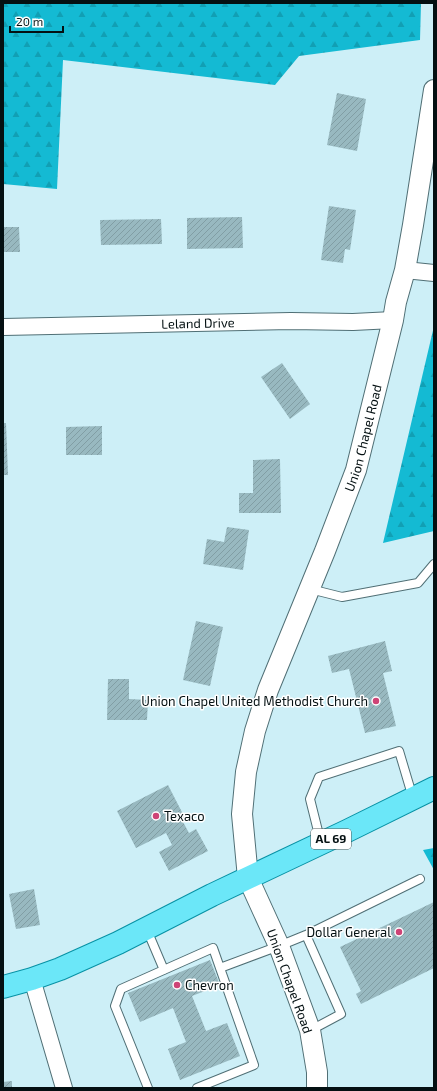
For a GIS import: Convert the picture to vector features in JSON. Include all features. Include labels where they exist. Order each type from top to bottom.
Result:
[{"type":"main road","name":"AL 69","points":[[3,987],[60,969],[118,943],[212,895],[434,788]]},
{"type":"street","name":"Union Chapel Road","points":[[318,1088],[310,1030],[280,946],[248,878],[242,814],[246,772],[255,731],[268,690],[310,589],[356,470],[405,270],[434,90]]},
{"type":"street","points":[[405,270],[434,273]]},
{"type":"street","name":"Leland Drive","points":[[3,327],[291,321],[353,322],[392,320]]},
{"type":"street","points":[[32,979],[64,1088]]},
{"type":"lane","points":[[310,589],[342,597],[418,583],[434,564]]},
{"type":"lane","points":[[322,843],[310,799],[319,777],[400,751],[413,798]]},
{"type":"lane","points":[[220,968],[306,935],[420,879]]},
{"type":"lane","points":[[146,929],[164,970]]},
{"type":"lane","points":[[306,935],[342,1014],[310,1030]]},
{"type":"lane","points":[[148,1088],[115,1006],[121,988],[213,948],[254,1065],[197,1088]]},
{"type":"green space","points":[[3,3],[421,3],[420,40],[299,56],[275,85],[63,60],[57,189],[3,184]]},
{"type":"green space","points":[[434,326],[434,531],[383,543]]},
{"type":"green space","points":[[434,848],[434,870],[423,850]]},
{"type":"building","points":[[337,93],[366,99],[357,151],[327,145]]},
{"type":"building","points":[[329,206],[356,210],[350,250],[345,249],[343,263],[321,260]]},
{"type":"building","points":[[242,217],[243,248],[187,249],[187,218]]},
{"type":"building","points":[[161,219],[162,244],[101,245],[100,220]]},
{"type":"building","points":[[3,227],[19,227],[20,252],[3,252]]},
{"type":"building","points":[[282,363],[310,404],[290,419],[261,377]]},
{"type":"building","points":[[3,423],[6,423],[8,475],[3,475]]},
{"type":"building","points":[[102,426],[102,455],[66,455],[66,427]]},
{"type":"building","points":[[280,459],[281,513],[239,513],[239,493],[253,493],[253,460]]},
{"type":"building","points":[[227,527],[249,530],[243,570],[203,564],[207,539],[224,542]]},
{"type":"building","points":[[196,621],[223,627],[210,686],[183,680]]},
{"type":"building","points":[[385,641],[392,671],[383,673],[396,726],[365,733],[349,669],[332,673],[328,656]]},
{"type":"building","points":[[108,679],[129,679],[129,699],[148,700],[147,720],[107,720]]},
{"type":"building","points":[[168,785],[185,818],[182,820],[189,833],[196,829],[208,851],[169,871],[159,852],[172,845],[166,833],[136,848],[117,811]]},
{"type":"building","points":[[34,889],[40,925],[16,929],[9,894]]},
{"type":"building","points":[[434,902],[434,968],[361,1004],[356,994],[361,991],[340,947]]},
{"type":"building","points":[[210,960],[220,985],[192,996],[206,1031],[227,1023],[240,1056],[180,1080],[168,1049],[186,1042],[173,1008],[140,1022],[128,993]]},
{"type":"building","points":[[12,1081],[12,1088],[3,1088],[3,1082]]},
{"type":"place","name":"Union Chapel United Methodist Church","points":[[376,701]]},
{"type":"place","name":"Texaco","points":[[156,816]]},
{"type":"place","name":"Dollar General","points":[[399,932]]},
{"type":"place","name":"Chevron","points":[[177,985]]}]
